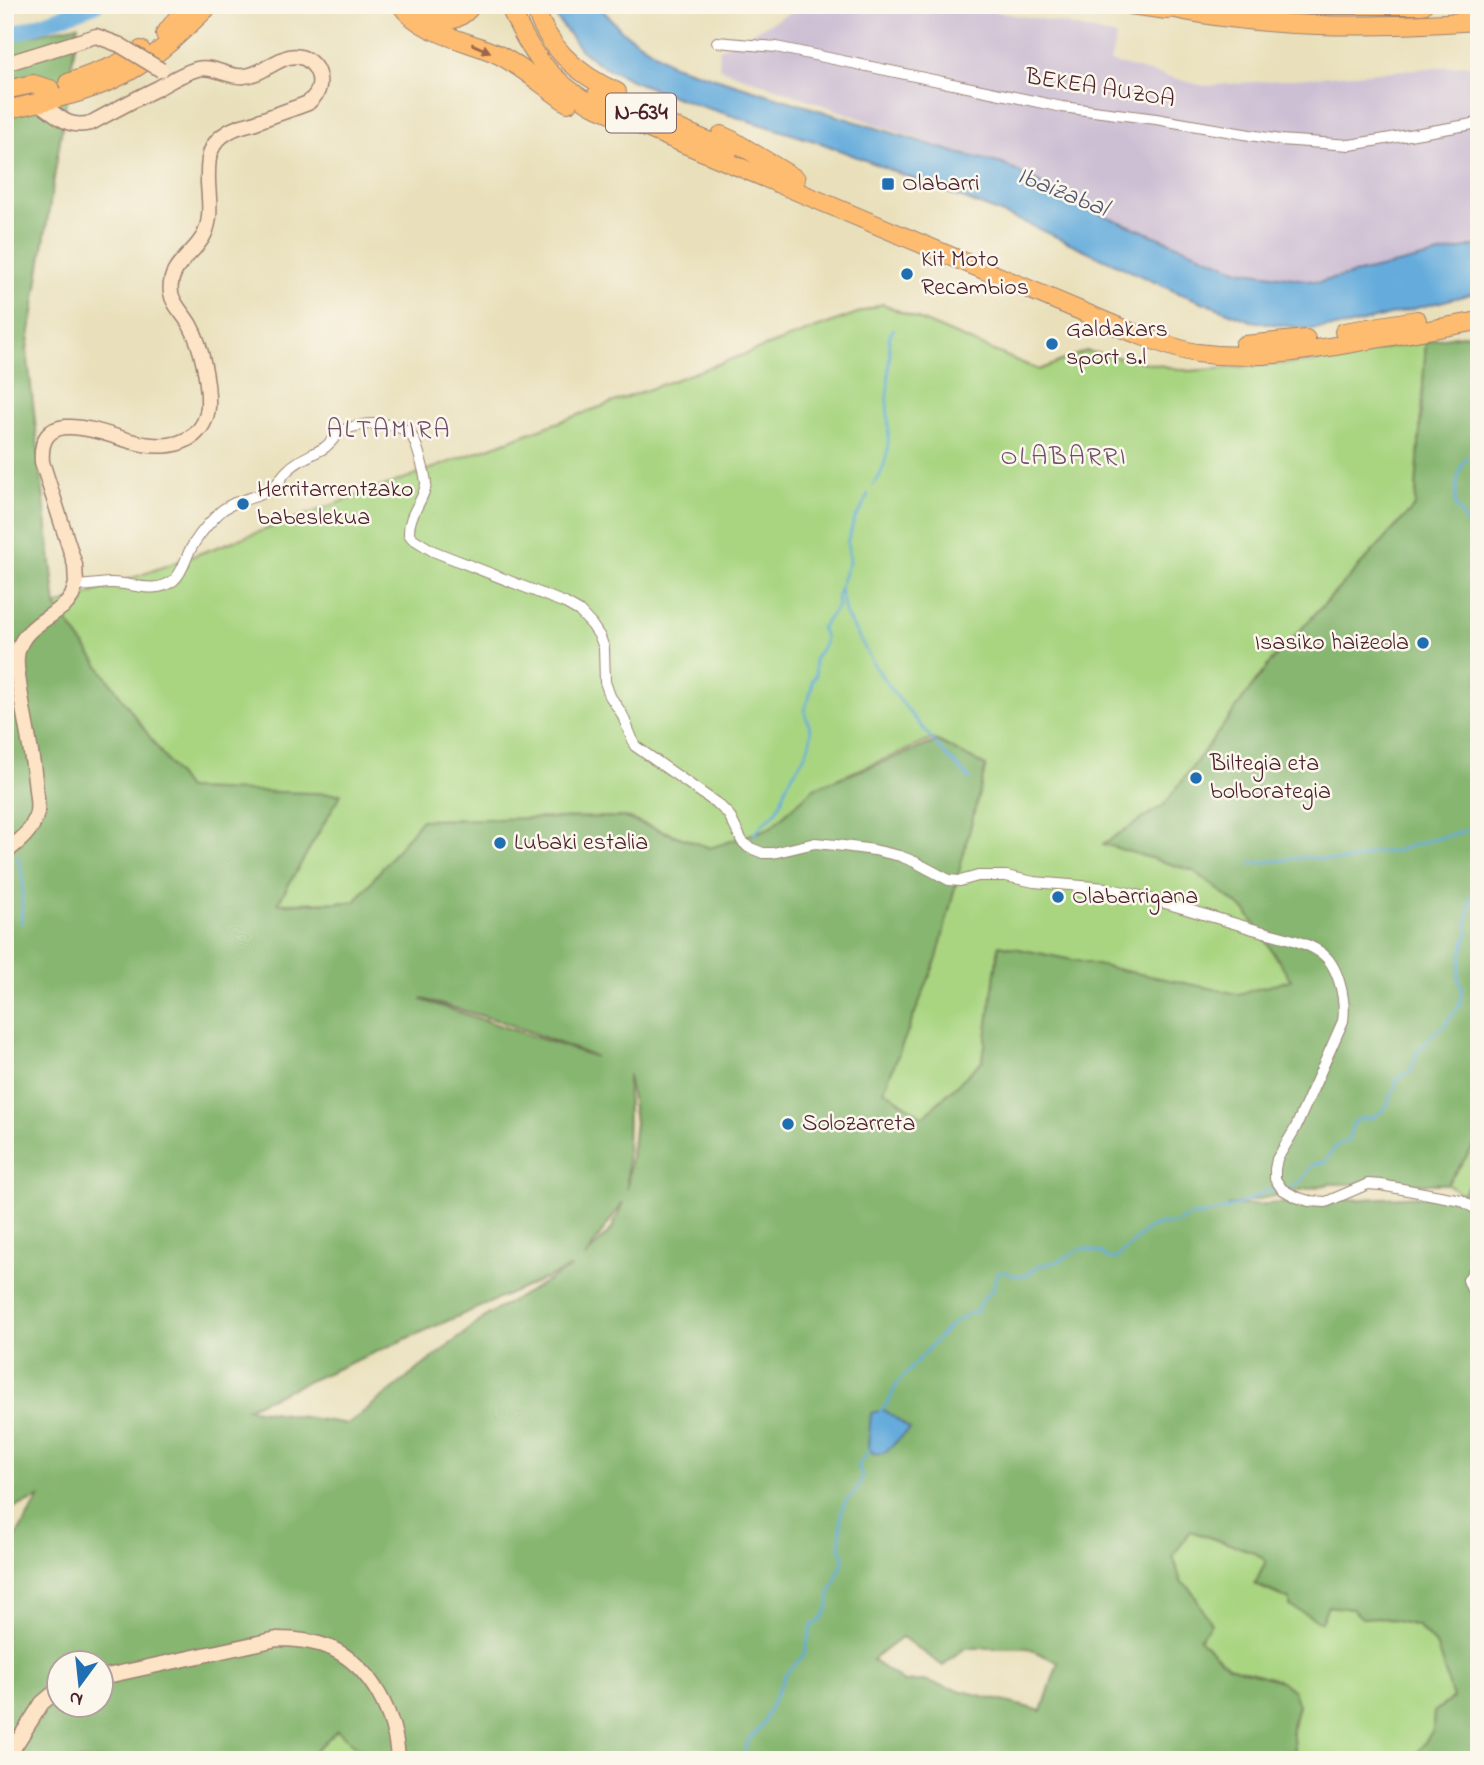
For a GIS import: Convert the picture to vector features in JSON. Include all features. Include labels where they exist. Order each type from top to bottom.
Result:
[{"type":"highway","points":[[165,34],[187,5]]},
{"type":"highway","points":[[5,110],[51,95],[127,59],[165,34],[194,5]]},
{"type":"highway","points":[[5,99],[87,90],[134,69],[170,43],[211,5]]},
{"type":"highway","points":[[401,5],[420,24],[503,57],[573,107],[598,119],[693,148]]},
{"type":"highway","points":[[412,5],[421,14],[440,21],[452,20],[472,5]]},
{"type":"highway","name":"N-634","points":[[509,5],[539,60],[558,82],[592,105],[1126,330],[1183,350],[1218,355],[1271,356],[1479,321]]},
{"type":"highway","name":"N-634","points":[[521,5],[527,22],[547,54],[567,75],[599,95],[1169,336],[1203,344],[1254,345],[1479,309]]},
{"type":"highway","points":[[534,5],[555,46],[585,75],[603,86],[732,140],[796,179]]},
{"type":"highway","points":[[1130,5],[1232,19],[1311,25],[1401,26],[1479,21]]},
{"type":"highway","points":[[1157,5],[1184,12]]},
{"type":"highway","points":[[1307,5],[1423,5]]},
{"type":"highway","points":[[5,90],[33,84],[51,95]]},
{"type":"street","points":[[5,64],[96,36],[120,45],[174,79]]},
{"type":"street","name":"BEKEA AUZOA","points":[[717,42],[776,47],[1062,107],[1280,141],[1350,145],[1479,123]]},
{"type":"street","points":[[5,853],[21,840],[32,826],[38,807],[35,771],[16,660],[21,642],[27,635],[67,603],[72,596],[76,577],[73,556],[42,462],[44,441],[54,430],[74,426],[140,444],[165,445],[188,439],[202,426],[208,408],[204,368],[191,326],[173,299],[171,288],[174,271],[207,228],[210,211],[210,154],[216,142],[229,131],[308,103],[316,94],[319,82],[316,69],[308,61],[296,56],[246,76],[234,76],[203,68],[174,79],[91,123],[74,125],[62,119],[51,95]]},
{"type":"street","points":[[51,95],[60,106],[62,119]]},
{"type":"street","points":[[75,585],[87,587],[109,583],[147,588],[174,580],[203,530],[221,511],[275,487],[288,469],[325,447],[341,431],[357,425],[388,425],[406,431],[412,437],[426,482],[411,521],[409,534],[412,538],[433,551],[579,611],[600,637],[604,648],[607,689],[622,714],[635,746],[719,805],[729,815],[748,847],[763,853],[773,853],[815,843],[836,845],[900,856],[949,880],[1006,876],[1034,882],[1107,888],[1291,940],[1321,952],[1336,974],[1343,996],[1343,1021],[1295,1129],[1277,1160],[1275,1180],[1282,1189],[1309,1201],[1326,1202],[1368,1184],[1461,1200],[1479,1211]]},
{"type":"street","points":[[1479,1262],[1468,1280],[1479,1299]]},
{"type":"street","points":[[116,1674],[277,1639],[318,1644],[341,1654],[371,1682],[388,1712],[398,1760]]},
{"type":"street","points":[[6,1760],[46,1699]]},
{"type":"shaded area","points":[[805,5],[954,5],[1052,21],[1116,36],[1110,62],[1204,86],[1479,64],[1479,245],[1319,282],[1239,270],[1096,212],[1003,164],[957,153],[719,68],[720,49]]},
{"type":"green space","points":[[78,25],[27,350],[56,606],[187,789],[341,794],[278,903],[355,902],[421,820],[622,817],[710,848],[770,828],[814,788],[938,741],[986,766],[937,958],[884,1090],[923,1117],[983,1060],[999,945],[1238,994],[1291,980],[1246,911],[1194,871],[1103,844],[1164,805],[1270,663],[1415,506],[1426,341],[1479,332],[1479,1139],[1447,1184],[1329,1184],[1227,1206],[1462,1194],[1479,1171],[1479,1760],[1413,1760],[1433,1730],[1434,1712],[1453,1698],[1437,1647],[1418,1626],[1379,1617],[1362,1618],[1352,1609],[1328,1606],[1321,1622],[1290,1606],[1290,1600],[1255,1584],[1266,1561],[1254,1552],[1190,1531],[1173,1556],[1181,1582],[1191,1589],[1211,1624],[1199,1639],[1228,1666],[1281,1681],[1293,1691],[1298,1705],[1292,1726],[1297,1760],[371,1760],[337,1730],[306,1760],[5,1760],[5,1555],[39,1498],[5,1511],[5,41]],"holes":[[[422,1000],[503,1022],[596,1057]],[[628,1074],[635,1122],[627,1189]],[[623,1202],[612,1229],[585,1257]],[[572,1267],[489,1314],[348,1424],[246,1408]],[[902,1637],[943,1666],[965,1648],[1027,1648],[1058,1662],[1042,1711],[923,1681],[904,1682],[872,1660]]]},
{"type":"green space","points":[[882,304],[1039,370],[1086,351],[1189,371],[1313,362],[1426,341],[1415,506],[1270,663],[1164,805],[1104,844],[1194,871],[1246,911],[1291,980],[1238,995],[999,945],[983,1060],[923,1118],[884,1090],[937,958],[985,766],[933,739],[814,788],[770,828],[713,849],[625,817],[421,820],[355,902],[278,903],[340,795],[187,789],[56,606]]},
{"type":"green space","points":[[1479,1139],[1479,1171],[1462,1194],[1447,1184]]},
{"type":"green space","points":[[1190,1531],[1254,1552],[1266,1561],[1255,1585],[1290,1600],[1320,1621],[1327,1606],[1352,1609],[1363,1618],[1379,1617],[1418,1626],[1437,1647],[1453,1698],[1434,1712],[1433,1730],[1413,1760],[1297,1760],[1293,1733],[1298,1705],[1280,1681],[1228,1666],[1199,1639],[1191,1589],[1181,1582],[1173,1556]]},
{"type":"green space","points":[[337,1730],[369,1756],[371,1760],[306,1760]]},
{"type":"water","points":[[551,5],[598,5],[622,31],[673,65],[957,153],[1003,164],[1096,212],[1239,270],[1319,282],[1479,245],[1479,292],[1347,326],[1310,329],[1251,321],[1174,291],[1026,223],[824,144],[694,104],[633,81],[599,64],[581,50],[558,20]]},
{"type":"water","points":[[884,1410],[910,1429],[884,1453],[874,1454],[868,1447],[871,1413]]},
{"type":"waterway","points":[[5,37],[95,5]]},
{"type":"waterway","points":[[873,485],[883,467],[888,445],[889,341],[894,329]]},
{"type":"waterway","points":[[1479,453],[1467,458],[1462,465],[1456,502],[1456,507],[1479,542]]},
{"type":"waterway","points":[[754,834],[776,811],[808,747],[811,733],[805,709],[816,675],[814,660],[825,641],[821,628],[838,606],[840,587],[850,559],[847,543],[855,518],[868,494]]},
{"type":"waterway","points":[[1479,572],[1479,587]]},
{"type":"waterway","points":[[840,588],[846,616],[874,665],[941,750],[970,779]]},
{"type":"waterway","points":[[1479,650],[1475,655],[1479,666]]},
{"type":"waterway","points":[[1289,1189],[1308,1173],[1312,1165],[1326,1161],[1335,1147],[1348,1140],[1354,1122],[1363,1118],[1370,1119],[1382,1111],[1388,1104],[1396,1080],[1411,1070],[1418,1051],[1444,1026],[1459,1006],[1462,987],[1458,978],[1468,933],[1469,902],[1476,884],[1476,868],[1472,859],[1474,825],[1468,810],[1479,785]]},
{"type":"waterway","points":[[1250,864],[1305,857],[1354,860],[1375,852],[1392,852],[1473,829]]},
{"type":"waterway","points":[[18,856],[23,881],[21,923]]},
{"type":"waterway","points":[[879,1413],[890,1400],[896,1385],[938,1338],[952,1324],[970,1313],[977,1312],[980,1302],[994,1288],[995,1277],[999,1272],[1017,1276],[1028,1275],[1038,1266],[1059,1261],[1083,1248],[1116,1259],[1152,1227],[1173,1225],[1192,1215],[1200,1216],[1222,1210],[1275,1189]]},
{"type":"waterway","points":[[742,1760],[748,1739],[763,1723],[785,1675],[804,1655],[812,1625],[820,1621],[828,1609],[831,1590],[844,1556],[840,1548],[841,1512],[846,1500],[854,1494],[861,1481],[862,1475],[858,1467],[869,1449]]},
{"type":"place","name":"Olabarri","points":[[888,184]]},
{"type":"place","name":"Kit Moto Recambios","points":[[907,274]]},
{"type":"place","name":"Galdakars sport s.l","points":[[1052,344]]},
{"type":"place","name":"Herritarrentzako babeslekua","points":[[243,504]]},
{"type":"place","name":"Isasiko haizeola","points":[[1423,643]]},
{"type":"place","name":"Biltegia eta bolborategia","points":[[1196,778]]},
{"type":"place","name":"Lubaki estalia","points":[[500,843]]},
{"type":"place","name":"Olabarrigana","points":[[1058,897]]},
{"type":"place","name":"Solozarreta","points":[[788,1124]]},
{"type":"district","name":"ALTAMIRA","points":[[389,431]]},
{"type":"district","name":"OLABARRI","points":[[1064,458]]},
{"type":"water label","name":"Ibaizabal","points":[[1062,193]]}]
